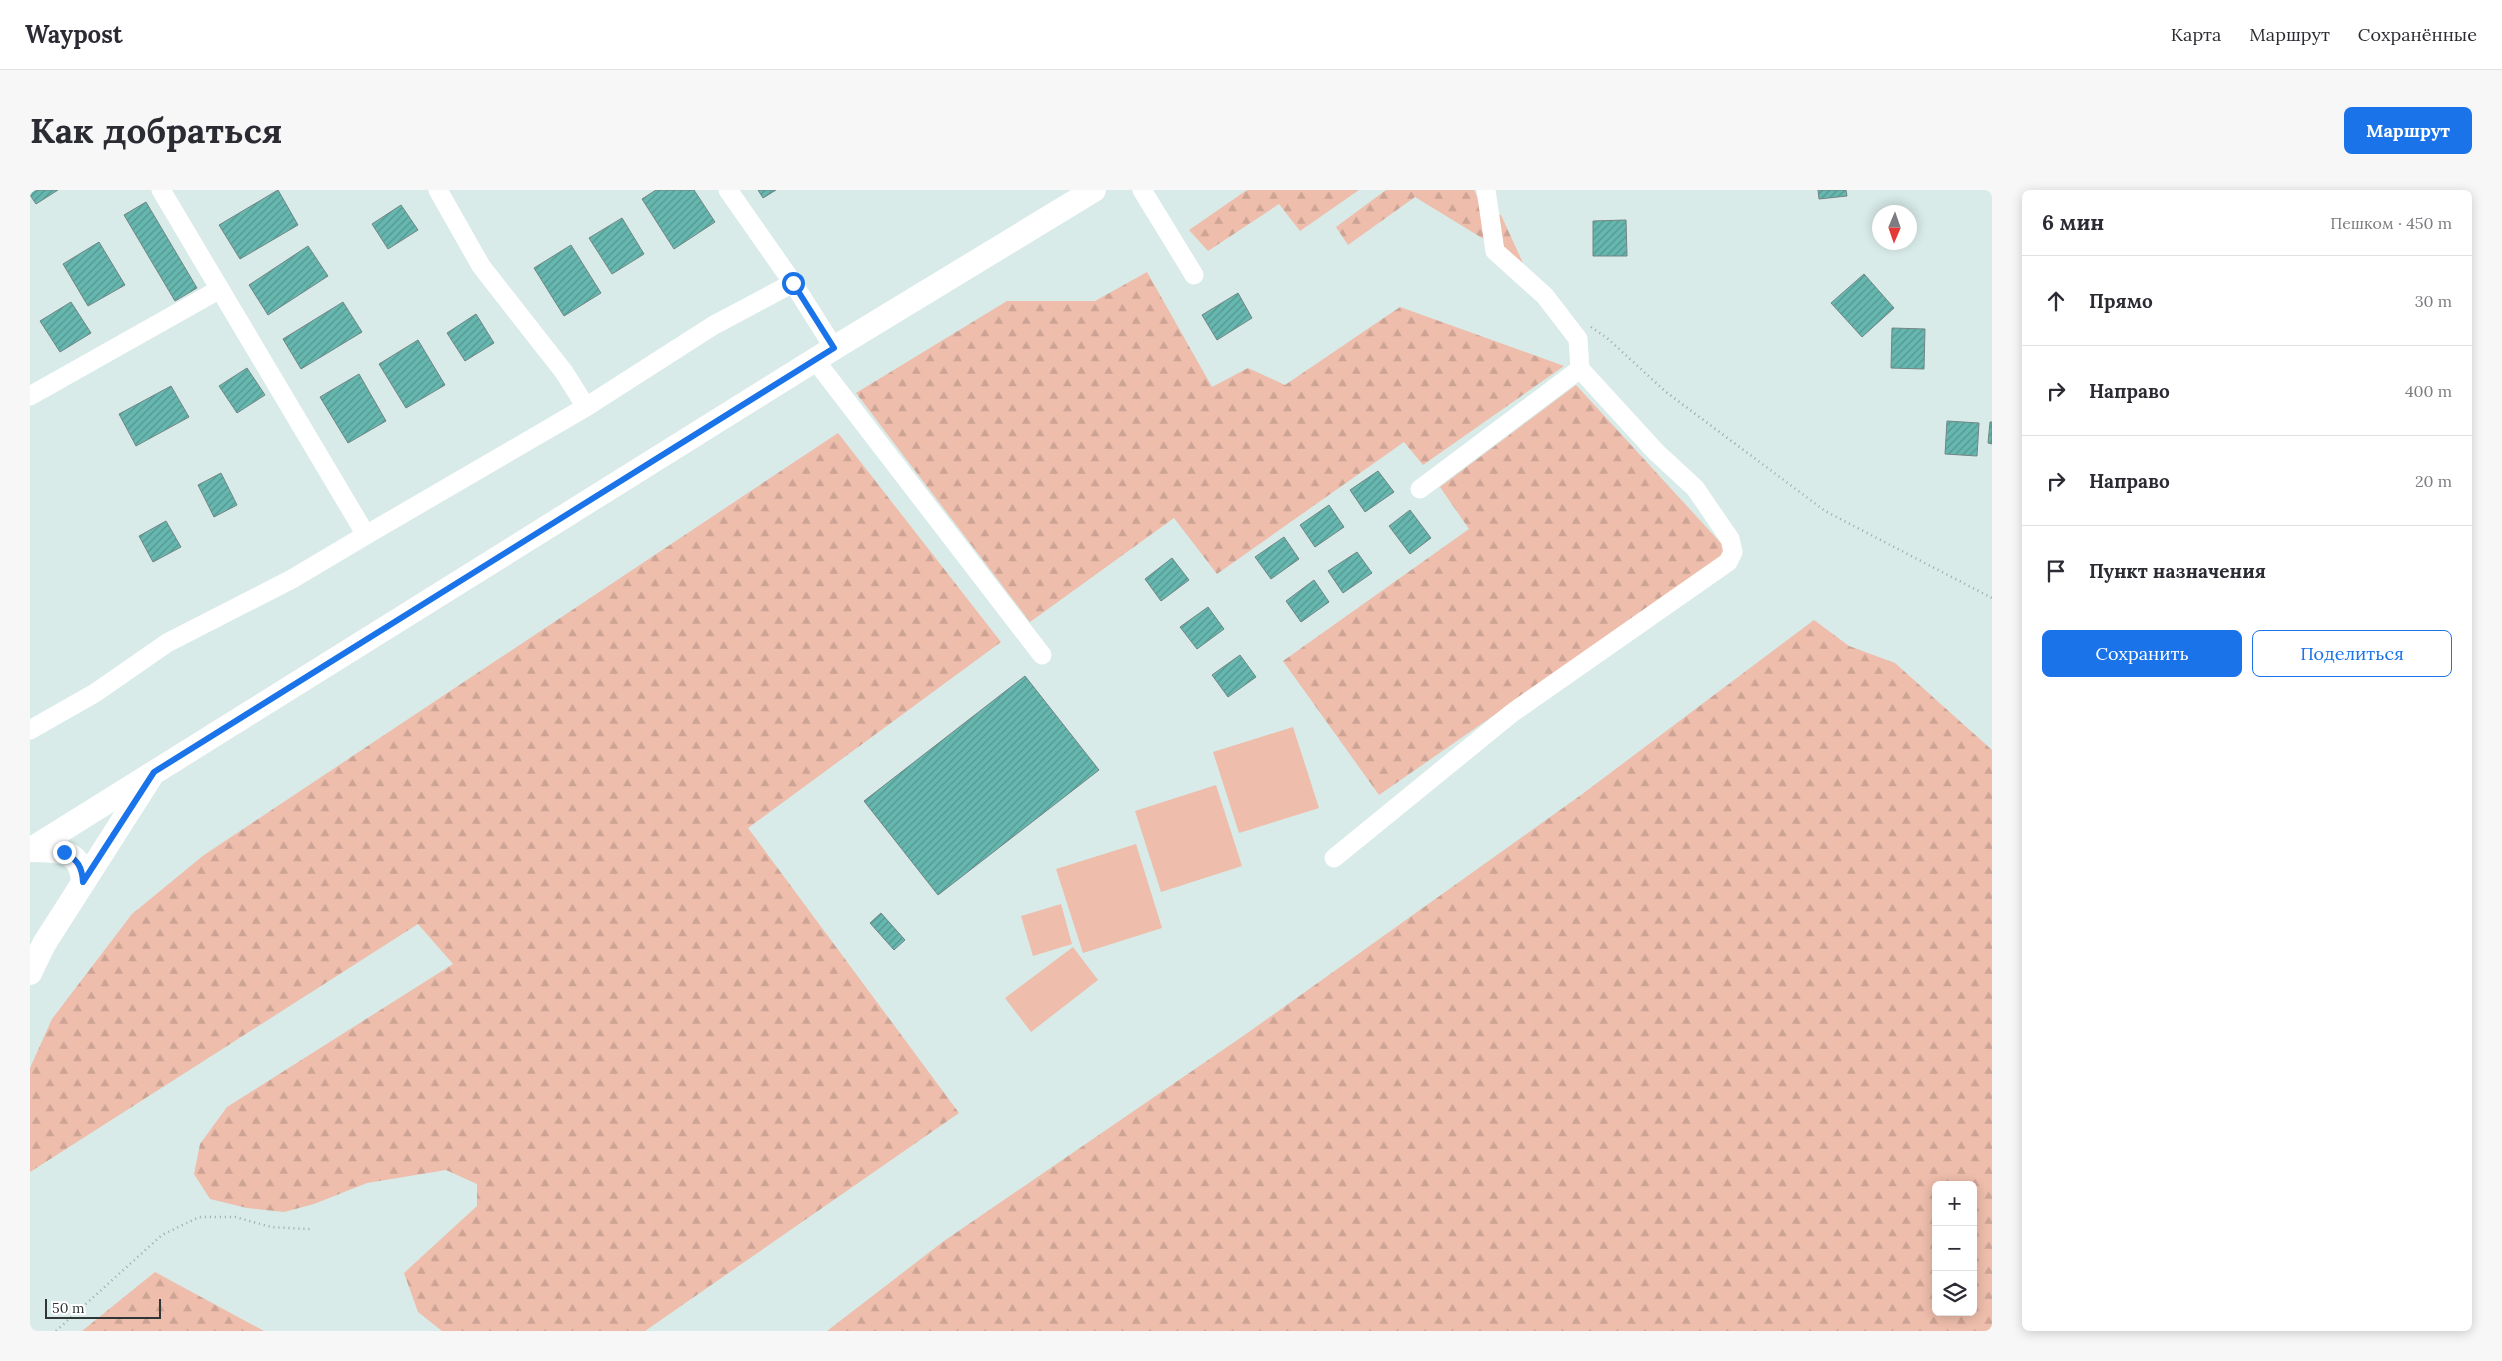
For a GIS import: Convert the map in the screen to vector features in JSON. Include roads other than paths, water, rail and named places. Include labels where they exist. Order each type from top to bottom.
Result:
[{"type":"main road","points":[[30,850],[825,354],[1094,190]]},
{"type":"main road","points":[[30,973],[44,944],[154,772]]},
{"type":"main road","points":[[30,850],[64,852],[77,859],[83,872],[83,882]]},
{"type":"lane","points":[[161,190],[366,535]]},
{"type":"lane","points":[[438,190],[481,266],[564,372],[586,407]]},
{"type":"lane","points":[[728,190],[793,283],[825,354],[1042,655]]},
{"type":"lane","points":[[1142,190],[1194,276]]},
{"type":"lane","points":[[1334,858],[1512,713],[1728,562],[1733,552],[1730,539],[1695,488],[1656,452],[1580,369],[1578,339],[1545,296],[1495,251],[1486,190]]},
{"type":"lane","points":[[30,730],[95,692],[167,643],[292,578],[586,407],[714,325],[793,283]]},
{"type":"lane","points":[[30,396],[220,289]]},
{"type":"lane","points":[[1420,489],[1580,369]]}]
